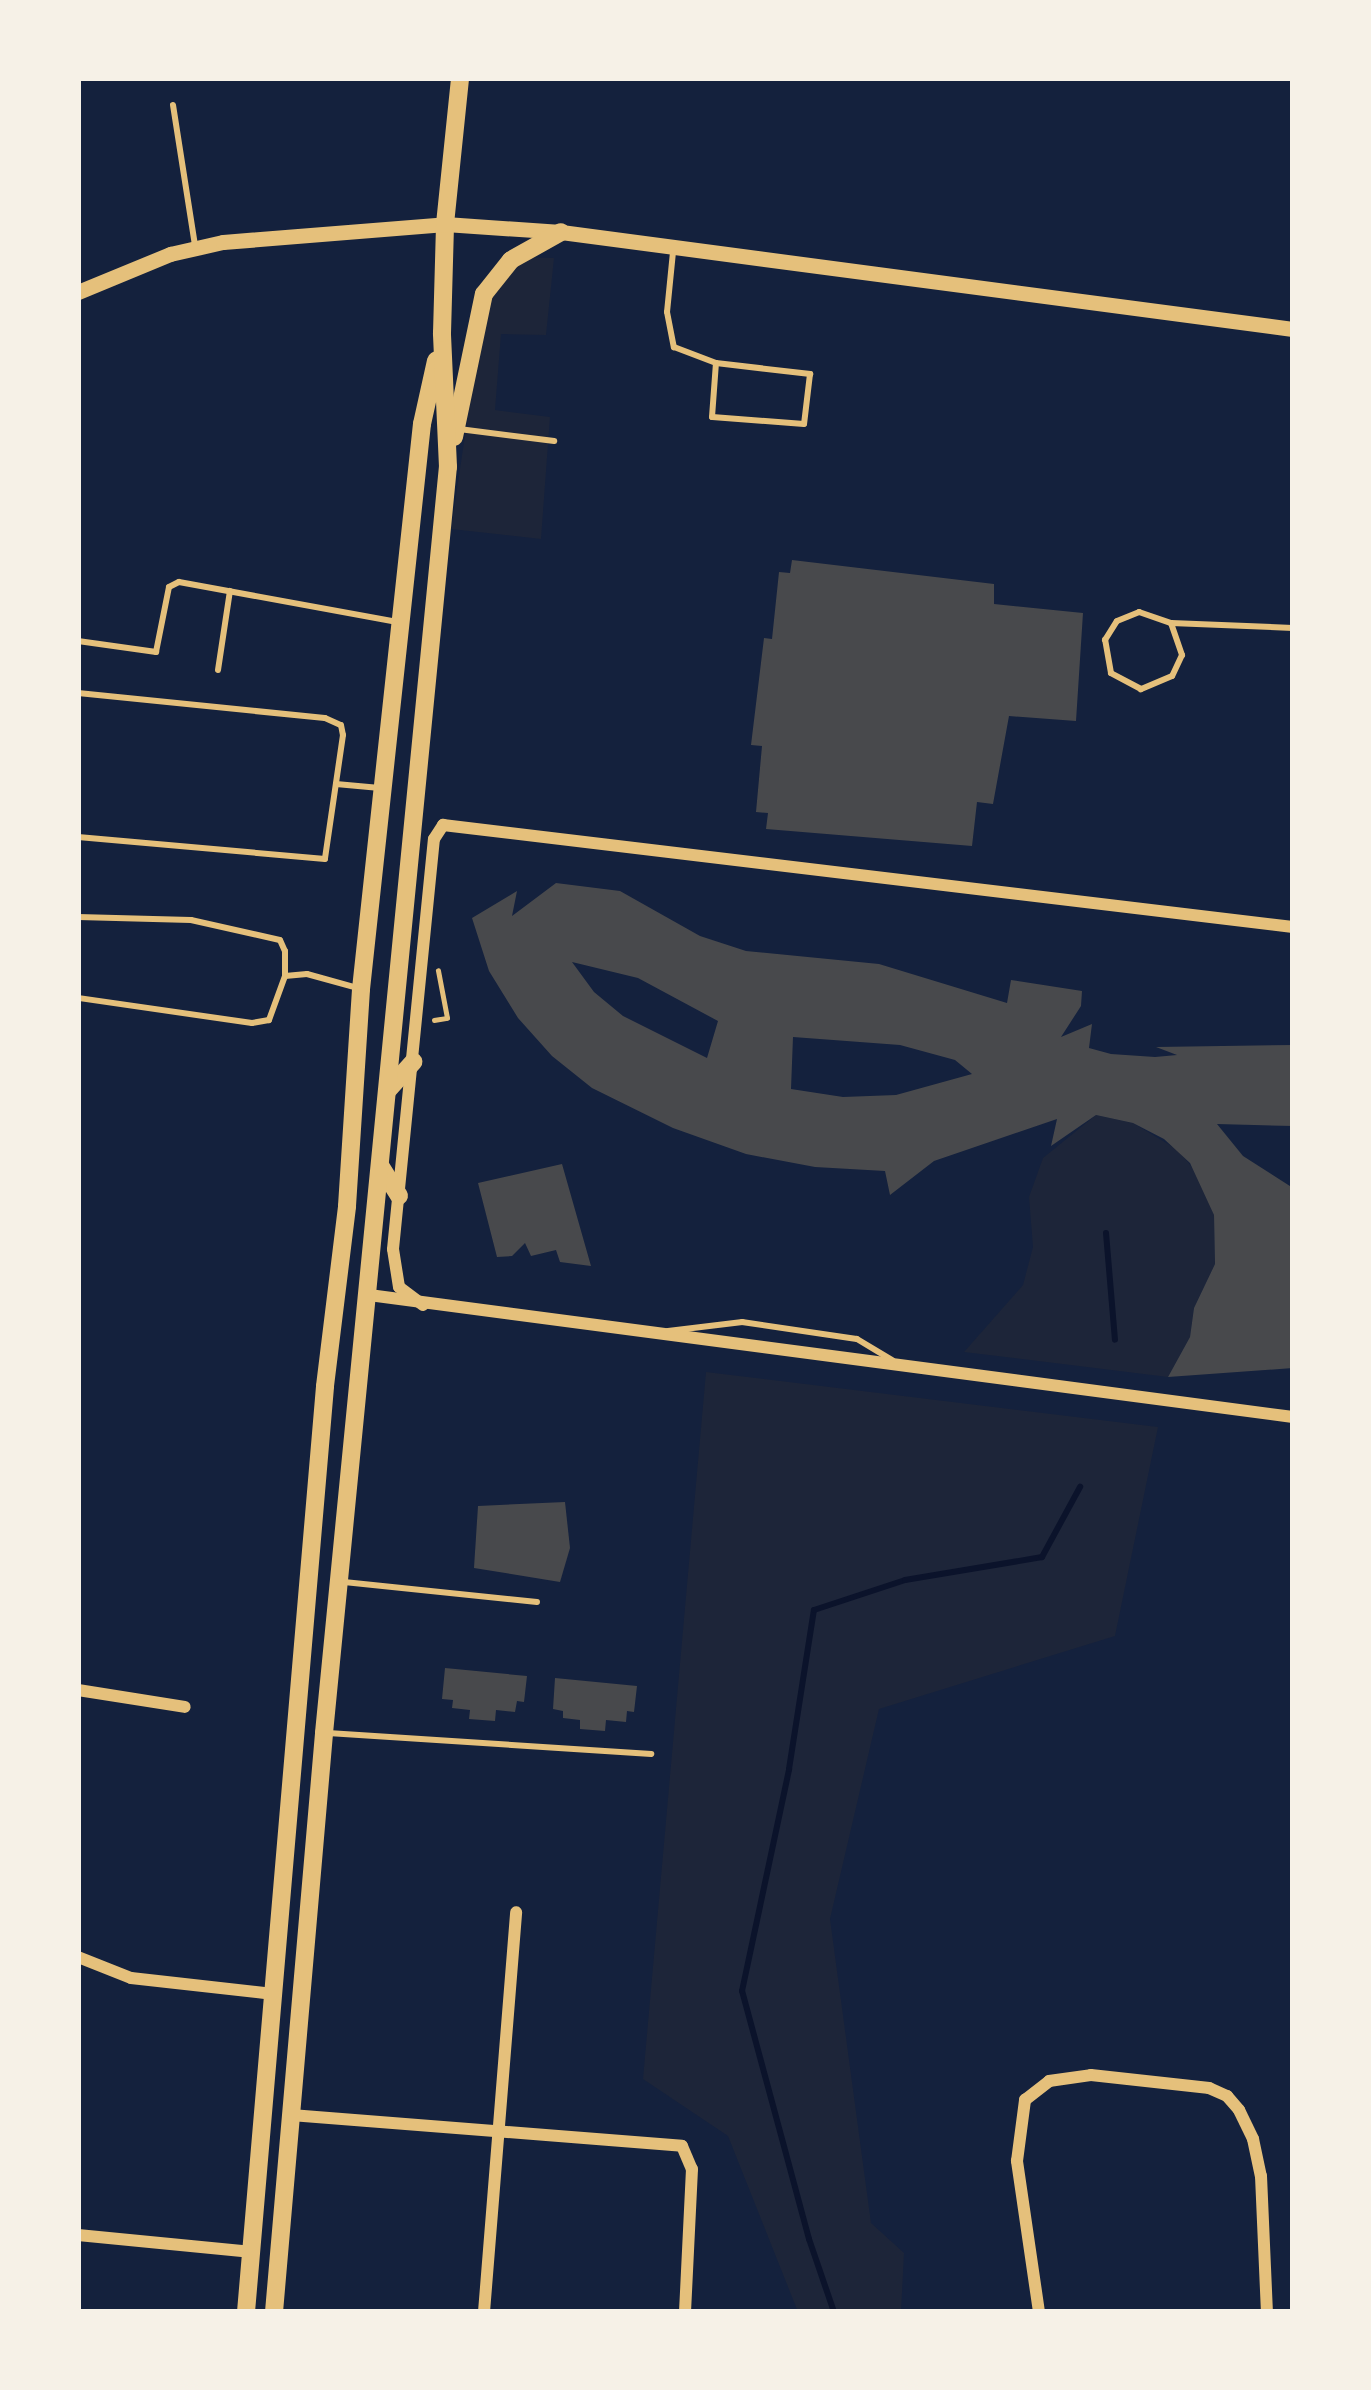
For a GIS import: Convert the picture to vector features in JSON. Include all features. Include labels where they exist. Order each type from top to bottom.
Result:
[{"type":"main road","points":[[448,467],[442,333],[445,224],[460,78]]},
{"type":"main road","points":[[274,2312],[448,467],[484,294],[512,260],[561,232]]},
{"type":"main road","points":[[246,2312],[325,1387],[347,1206],[361,989],[422,424],[442,333]]},
{"type":"main road","points":[[387,1091],[413,1062]]},
{"type":"main road","points":[[381,1167],[399,1196]]},
{"type":"street","points":[[78,292],[196,248],[303,232],[445,224],[561,232],[1293,329]]},
{"type":"street","points":[[422,1306],[399,1287],[395,1272],[435,835],[443,825],[1293,927]]},
{"type":"street","points":[[369,1295],[422,1306],[1293,1417]]},
{"type":"street","points":[[78,1690],[185,1707]]},
{"type":"street","points":[[484,2312],[516,1912]]},
{"type":"street","points":[[78,1957],[131,1978],[273,1994]]},
{"type":"street","points":[[1039,2312],[1016,2161],[1024,2100],[1049,2081],[1091,2075],[1209,2088],[1227,2096],[1239,2110],[1253,2139],[1261,2176],[1267,2312]]},
{"type":"street","points":[[291,2115],[682,2146],[692,2169],[685,2312]]},
{"type":"street","points":[[78,2235],[252,2252]]},
{"type":"lane","points":[[172,105],[196,248]]},
{"type":"lane","points":[[674,247],[668,340],[674,347],[716,363],[810,374],[804,424],[712,417],[716,363]]},
{"type":"lane","points":[[456,429],[554,441]]},
{"type":"lane","points":[[78,641],[156,652],[173,583],[400,622]]},
{"type":"lane","points":[[218,670],[230,591]]},
{"type":"lane","points":[[1171,623],[1182,655],[1172,676],[1141,689],[1111,674],[1103,652],[1118,620],[1139,612],[1171,623],[1293,628]]},
{"type":"lane","points":[[78,693],[325,718],[341,725],[343,735],[329,855],[318,861],[78,836]]},
{"type":"lane","points":[[336,784],[383,788]]},
{"type":"lane","points":[[78,917],[191,920],[280,940],[285,976],[269,1020],[251,1023],[78,998]]},
{"type":"lane","points":[[285,976],[307,974],[361,989]]},
{"type":"lane","points":[[652,1335],[695,1324],[742,1322],[857,1339],[898,1366]]},
{"type":"lane","points":[[340,1581],[538,1602]]},
{"type":"lane","points":[[325,1733],[651,1754]]},
{"type":"path","points":[[424,966],[437,965],[446,1018]]},
{"type":"shaded area","points":[[520,257],[554,258],[546,335],[501,334],[495,410],[550,417],[541,539],[451,529],[485,302]]},
{"type":"shaded area","points":[[1096,1115],[1133,1123],[1178,1150],[1200,1177],[1214,1215],[1215,1264],[1194,1308],[1190,1337],[1168,1377],[964,1352],[1023,1285],[1033,1247],[1029,1197],[1043,1158]]},
{"type":"shaded area","points":[[706,1372],[1158,1427],[1115,1636],[879,1709],[830,1919],[871,2223],[904,2253],[901,2312],[798,2312],[728,2136],[643,2079]]},
{"type":"building","points":[[792,560],[994,584],[994,604],[1083,613],[1076,721],[1009,716],[993,804],[977,802],[972,846],[766,829],[768,813],[756,812],[762,746],[751,745],[764,638],[772,639],[779,572],[790,573]]},
{"type":"building","points":[[556,883],[620,891],[700,936],[746,951],[879,964],[1007,1003],[1011,980],[1082,991],[1081,1006],[1061,1037],[1092,1024],[1089,1048],[1111,1054],[1155,1057],[1177,1055],[1156,1047],[1293,1045],[1293,1126],[1217,1124],[1243,1156],[1293,1188],[1293,1368],[1168,1377],[1190,1337],[1194,1308],[1215,1264],[1214,1215],[1190,1163],[1164,1139],[1133,1123],[1096,1115],[1051,1146],[1057,1119],[934,1161],[890,1195],[885,1171],[815,1167],[746,1154],[673,1128],[592,1088],[552,1056],[518,1018],[489,971],[472,918],[517,891],[512,916]],"holes":[[[572,962],[638,978],[718,1021],[707,1058],[623,1016],[594,992]],[[793,1037],[900,1045],[955,1060],[972,1074],[896,1095],[843,1097],[791,1089]]]},
{"type":"building","points":[[562,1164],[591,1266],[560,1262],[556,1250],[531,1256],[525,1243],[512,1256],[497,1257],[478,1183]]},
{"type":"building","points":[[565,1502],[570,1548],[560,1582],[474,1568],[478,1506]]},
{"type":"building","points":[[445,1668],[527,1676],[524,1702],[517,1701],[515,1712],[496,1710],[495,1721],[469,1719],[470,1710],[452,1708],[453,1700],[442,1699]]},
{"type":"building","points":[[555,1678],[637,1686],[634,1712],[627,1711],[626,1722],[606,1720],[605,1731],[580,1729],[580,1720],[563,1718],[563,1711],[553,1709]]},
{"type":"waterway","points":[[1106,1233],[1115,1340]]},
{"type":"waterway","points":[[834,2312],[809,2239],[742,1991],[789,1769],[814,1610],[905,1580],[1042,1557],[1080,1487]]}]
